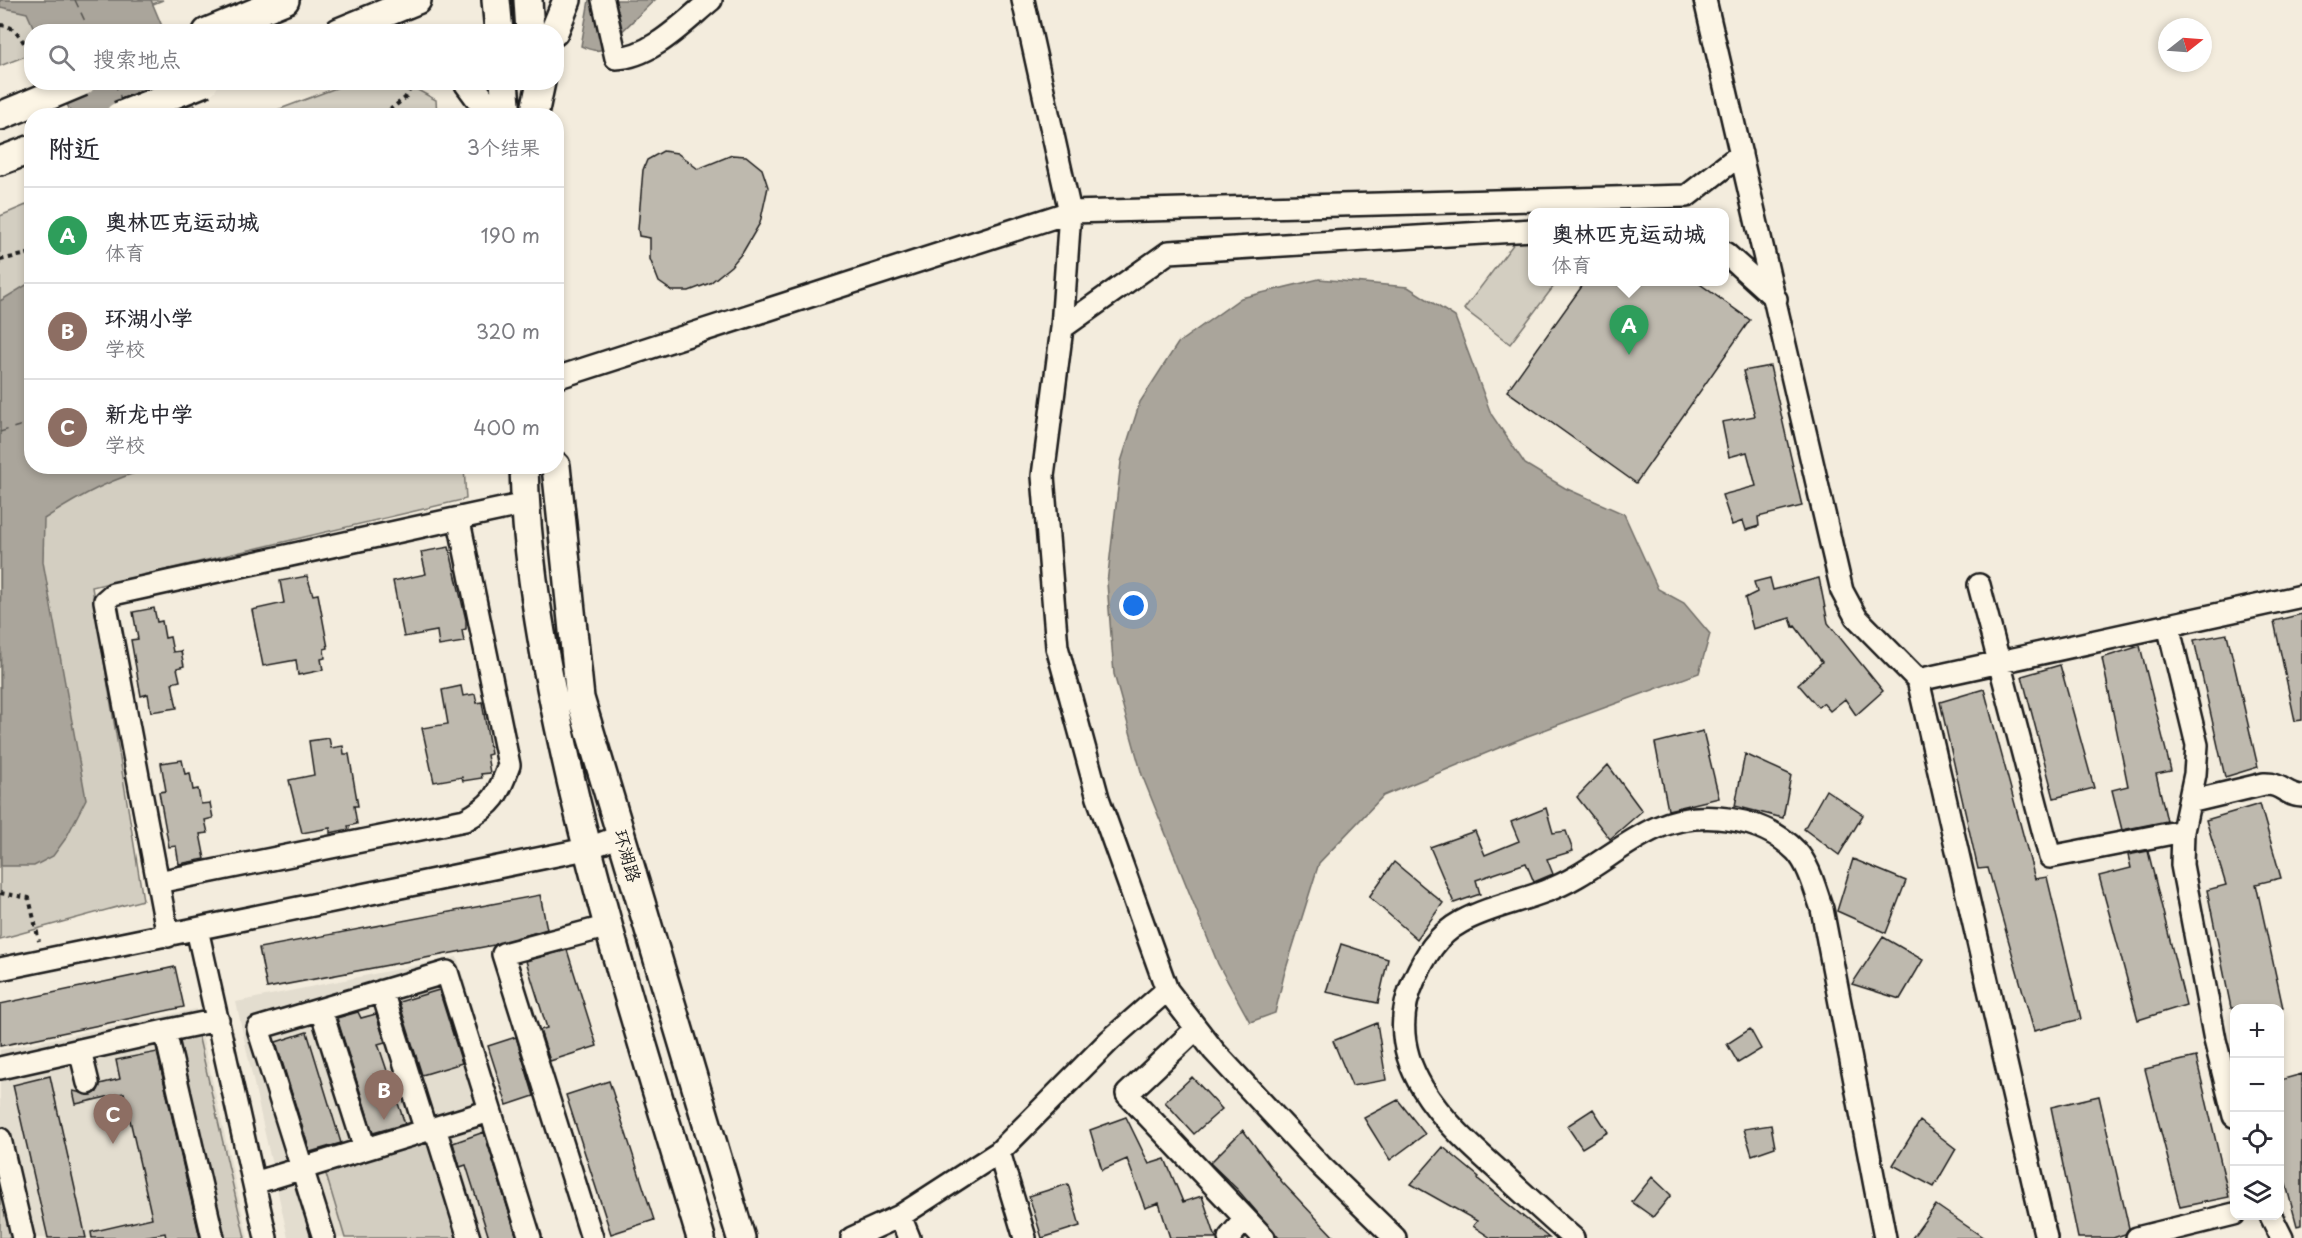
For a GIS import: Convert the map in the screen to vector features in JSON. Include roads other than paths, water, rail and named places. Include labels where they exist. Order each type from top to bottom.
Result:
[{"type":"main road","points":[[225,24],[285,0]]},
{"type":"main road","points":[[364,24],[417,0]]},
{"type":"main road","points":[[496,0],[499,24]]},
{"type":"main road","points":[[528,0],[530,24]]},
{"type":"main road","points":[[557,24],[567,0]]},
{"type":"main road","points":[[0,116],[63,90]]},
{"type":"main road","points":[[139,108],[185,90]]},
{"type":"main road","points":[[474,90],[487,108]]},
{"type":"main road","points":[[505,90],[506,108]]},
{"type":"main road","points":[[532,90],[534,108]]},
{"type":"main road","points":[[535,108],[539,90]]},
{"type":"main road","points":[[0,161],[24,152]]},
{"type":"main road","name":"环湖路","points":[[524,474],[529,557],[552,694],[586,849],[701,1238]]},
{"type":"main road","name":"环湖路","points":[[557,474],[580,698],[741,1238]]},
{"type":"street","points":[[603,0],[616,58],[627,58],[664,39],[711,0]]},
{"type":"street","points":[[1023,0],[1070,212],[1062,328],[1043,476],[1057,647],[1098,798],[1167,990],[1196,1029],[1314,1158],[1395,1238]]},
{"type":"street","points":[[1706,0],[1842,591],[1856,617],[1918,680],[2046,1238]]},
{"type":"street","points":[[564,375],[1070,212],[1687,204],[1741,154]]},
{"type":"street","points":[[1062,328],[1169,252],[1528,230]]},
{"type":"street","points":[[1729,258],[1776,299]]},
{"type":"street","points":[[168,936],[105,601],[112,594],[525,504]]},
{"type":"street","points":[[158,882],[465,820],[484,810],[500,792],[509,765],[460,526],[455,519]]},
{"type":"street","points":[[1979,585],[2050,857],[2183,831]]},
{"type":"street","points":[[1918,680],[2302,596]]},
{"type":"street","points":[[2168,626],[2196,736],[2196,761],[2183,831],[2184,876],[2215,1040],[2234,1112]]},
{"type":"street","points":[[2189,802],[2275,783],[2289,793],[2302,796]]},
{"type":"street","points":[[1573,1238],[1449,1127],[1422,1089],[1409,1063],[1405,1023],[1409,992],[1423,960],[1438,939],[1460,923],[1485,910],[1565,883],[1614,850],[1657,827],[1684,819],[1719,817],[1750,824],[1778,837],[1797,852],[1810,874],[1822,909],[1885,1238]]},
{"type":"street","points":[[0,969],[586,849],[621,836]]},
{"type":"street","points":[[592,1238],[503,954],[609,926]]},
{"type":"street","points":[[197,929],[267,1238]]},
{"type":"street","points":[[324,1238],[258,1028],[447,972],[530,1238]]},
{"type":"street","points":[[852,1238],[900,1216],[999,1152],[1110,1040],[1167,990]]},
{"type":"street","points":[[381,991],[469,1238]]},
{"type":"street","points":[[321,1010],[365,1149]]},
{"type":"street","points":[[0,1068],[218,1020]]},
{"type":"street","points":[[1196,1029],[1127,1094],[1264,1238]]},
{"type":"street","points":[[165,1031],[213,1238]]},
{"type":"street","points":[[80,1050],[88,1083]]},
{"type":"street","points":[[254,1183],[490,1111]]},
{"type":"street","points":[[0,1139],[7,1197],[23,1238]]},
{"type":"street","points":[[999,1152],[1025,1238]]},
{"type":"street","points":[[2137,1238],[2230,1215]]},
{"type":"street","points":[[900,1216],[909,1238]]},
{"type":"street","points":[[1229,1238],[1245,1219]]},
{"type":"street","points":[[2273,1220],[2282,1238]]},
{"type":"place","name":"奥林匹克运动城","points":[[1629,355]]},
{"type":"place","name":"环湖小学","points":[[384,1120]]},
{"type":"place","name":"新龙中学","points":[[113,1144]]}]
